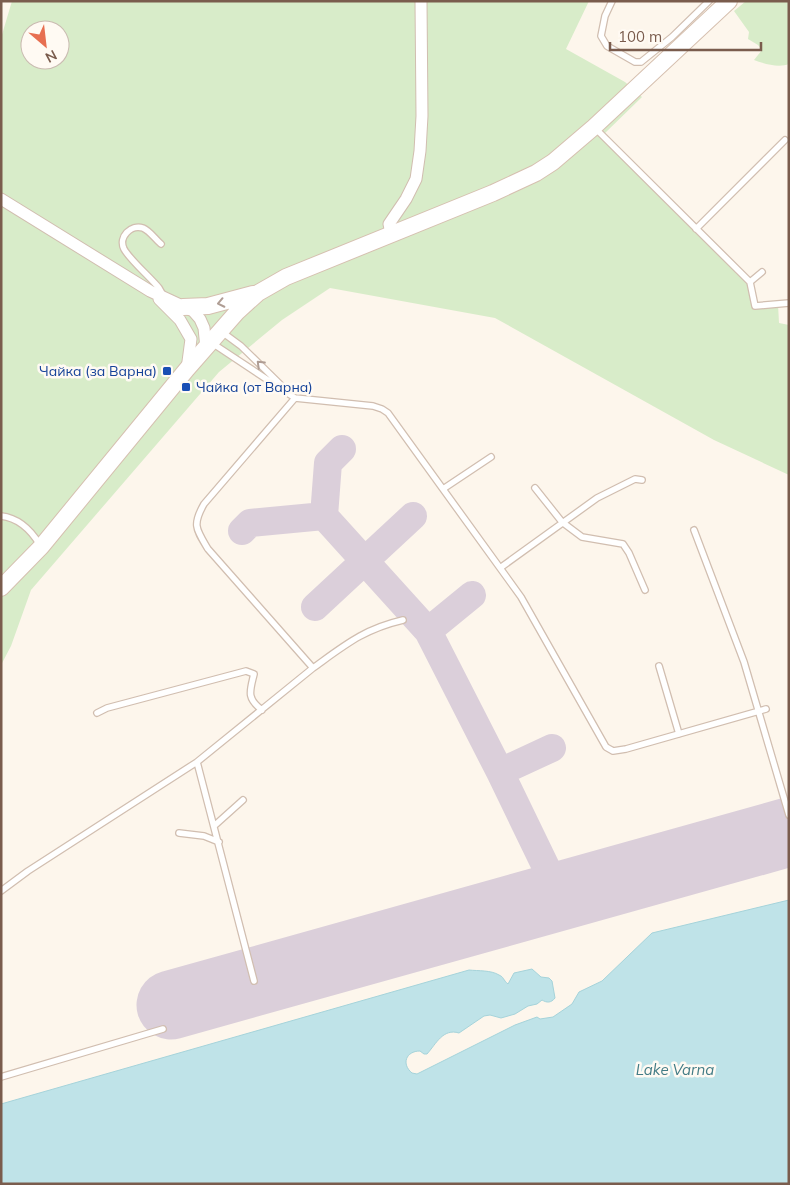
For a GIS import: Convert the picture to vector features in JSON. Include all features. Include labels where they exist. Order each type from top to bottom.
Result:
[{"type":"street","points":[[391,234],[389,224],[406,199],[416,179],[420,151],[422,116],[421,1]]},
{"type":"street","points":[[183,307],[208,306],[258,292],[286,277],[494,193],[536,173],[553,162],[594,127],[729,1]]},
{"type":"street","points":[[1,199],[150,292],[193,312],[200,319],[211,338]]},
{"type":"street","points":[[150,292],[180,320],[191,339],[187,369]]},
{"type":"street","points":[[1,588],[41,547],[211,338],[258,292]]},
{"type":"street","points":[[186,329],[211,338]]},
{"type":"lane","points":[[612,1],[605,16],[601,36],[607,46],[635,62],[641,62],[672,37],[709,1]]},
{"type":"lane","points":[[594,127],[750,282],[755,306],[789,303]]},
{"type":"lane","points":[[696,229],[785,140]]},
{"type":"lane","points":[[161,244],[148,231],[139,227],[126,232],[123,241],[125,250],[159,288],[165,299]]},
{"type":"lane","points":[[750,282],[762,272]]},
{"type":"lane","points":[[211,338],[241,346],[295,398]]},
{"type":"lane","points":[[211,338],[295,398],[373,406],[388,413],[521,597],[606,747],[613,751],[626,749],[766,709]]},
{"type":"lane","points":[[295,398],[204,504],[196,517],[198,532],[208,549],[313,668]]},
{"type":"lane","points":[[443,490],[491,457]]},
{"type":"lane","points":[[500,568],[596,498],[635,479],[642,480]]},
{"type":"lane","points":[[534,488],[562,522],[582,537],[623,544],[629,552],[645,590]]},
{"type":"lane","points":[[1,516],[7,516],[24,525],[35,536],[41,547]]},
{"type":"lane","points":[[694,530],[744,662],[789,815]]},
{"type":"lane","points":[[1,891],[28,871],[197,762],[313,668],[362,634],[384,624],[403,620]]},
{"type":"lane","points":[[659,666],[680,734]]},
{"type":"lane","points":[[97,713],[107,708],[246,671],[254,674],[250,690],[251,698],[255,705],[262,710]]},
{"type":"lane","points":[[197,762],[254,981]]},
{"type":"lane","points":[[214,826],[242,800]]},
{"type":"lane","points":[[179,833],[204,836],[218,842]]},
{"type":"lane","points":[[1,1078],[163,1029]]},
{"type":"green space","points":[[12,1],[589,1],[566,49],[625,82],[642,97],[603,135],[750,282],[755,306],[778,304],[779,323],[789,325],[789,475],[714,440],[495,318],[330,288],[282,320],[219,372],[31,590],[11,646],[1,665],[1,38]]},
{"type":"green space","points":[[746,1],[789,1],[789,64],[776,66],[754,60],[762,50],[748,39],[749,32],[734,11]]},
{"type":"water","name":"Lake Varna","points":[[789,900],[789,1184],[1,1184],[1,1104],[469,970],[496,973],[508,984],[514,973],[532,969],[541,977],[549,978],[552,981],[555,998],[552,1001],[542,1000],[515,1014],[501,1018],[490,1015],[484,1016],[459,1033],[453,1032],[444,1035],[427,1054],[420,1051],[411,1053],[406,1062],[407,1066],[412,1073],[417,1074],[515,1025],[537,1017],[540,1019],[553,1017],[572,1004],[579,992],[602,981],[652,933]]},
{"type":"taxiway","points":[[342,449],[328,463],[324,516],[428,631],[500,772],[560,896]]},
{"type":"taxiway","points":[[242,531],[250,523],[324,516]]},
{"type":"taxiway","points":[[315,607],[413,516]]},
{"type":"taxiway","points":[[428,631],[472,595]]},
{"type":"taxiway","points":[[500,772],[552,748]]},
{"type":"runway","points":[[171,1005],[789,832]]},
{"type":"place","name":"Чайка (за Варна)","points":[[167,371]]},
{"type":"place","name":"Чайка (от Варна)","points":[[186,387]]}]
